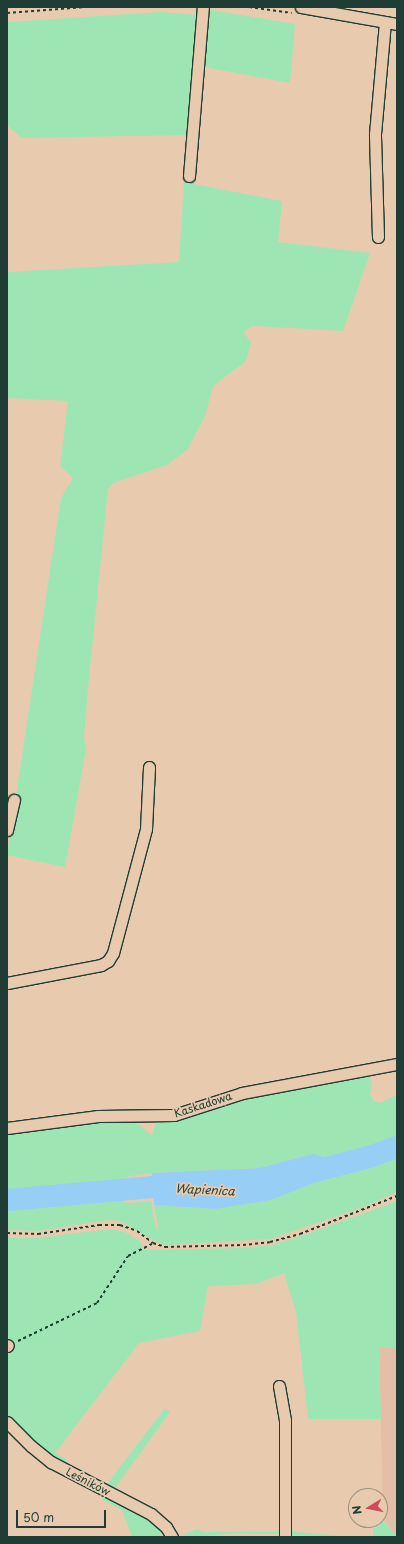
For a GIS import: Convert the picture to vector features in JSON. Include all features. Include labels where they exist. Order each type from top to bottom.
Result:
[{"type":"street","points":[[189,176],[203,7]]},
{"type":"street","points":[[300,7],[397,24]]},
{"type":"street","points":[[378,237],[375,134],[385,22]]},
{"type":"street","points":[[7,983],[101,965],[108,961],[113,953],[146,829],[149,767]]},
{"type":"street","points":[[7,830],[14,800]]},
{"type":"street","name":"Kaskadowa","points":[[7,1128],[98,1116],[170,1116],[242,1093],[397,1064]]},
{"type":"street","points":[[279,1386],[286,1433],[285,1537]]},
{"type":"street","name":"Leśników","points":[[7,1422],[31,1446],[51,1462],[151,1514],[166,1527],[172,1537]]},
{"type":"path","points":[[7,13],[86,7]]},
{"type":"path","points":[[7,1233],[38,1234],[99,1225],[120,1225],[137,1231],[153,1243],[165,1247],[203,1247],[270,1242],[300,1234],[397,1196]]},
{"type":"path","points":[[8,1346],[97,1303],[128,1256],[153,1243]]},
{"type":"shaded area","points":[[379,1347],[397,1348],[397,1536],[388,1526],[388,1488],[382,1488]]},
{"type":"green space","points":[[212,10],[295,24],[290,83],[204,67],[206,14]]},
{"type":"green space","points":[[161,12],[198,15],[188,135],[22,138],[11,129],[7,123],[7,22]]},
{"type":"green space","points":[[184,182],[282,201],[278,242],[370,253],[343,331],[252,326],[243,332],[251,342],[246,361],[213,386],[205,416],[187,450],[167,465],[113,483],[108,489],[88,689],[84,737],[86,749],[65,867],[7,855],[61,498],[73,478],[60,466],[68,401],[7,398],[7,272],[179,262]]},
{"type":"green space","points":[[365,1074],[370,1078],[372,1086],[370,1095],[374,1101],[380,1103],[397,1095],[397,1139],[367,1150],[332,1159],[313,1154],[259,1168],[152,1173],[130,1176],[107,1185],[7,1195],[7,1131],[67,1122],[128,1120],[140,1125],[152,1136],[155,1124],[228,1101]]},
{"type":"green space","points":[[397,1154],[397,1192],[363,1207],[270,1239],[169,1245],[159,1243],[120,1221],[108,1220],[38,1231],[7,1230],[7,1207],[108,1198],[129,1203],[151,1201],[156,1229],[158,1228],[154,1205],[216,1209],[271,1200],[319,1181],[333,1170],[371,1163]]},
{"type":"green space","points":[[397,1201],[397,1348],[379,1348],[381,1419],[308,1419],[296,1312],[284,1273],[256,1284],[208,1286],[200,1331],[139,1343],[55,1453],[68,1460],[64,1465],[19,1429],[7,1414],[7,1238],[36,1238],[111,1229],[125,1232],[141,1242],[143,1250],[242,1248],[272,1245]]},
{"type":"green space","points":[[165,1408],[170,1412],[115,1488],[94,1480],[95,1478],[107,1484]]},
{"type":"green space","points":[[106,1496],[154,1523],[160,1528],[161,1537],[132,1537],[122,1510],[102,1500]]},
{"type":"green space","points":[[388,1526],[397,1536],[397,1537],[373,1537],[373,1528],[388,1528]]},
{"type":"green space","points":[[281,1528],[281,1534],[237,1533],[195,1537],[182,1535],[198,1529],[203,1532],[276,1532]]},
{"type":"green space","points":[[291,1529],[297,1532],[355,1537],[291,1535]]},
{"type":"water","points":[[313,1154],[332,1159],[333,1170],[319,1181],[271,1200],[216,1209],[154,1205],[152,1173],[259,1168]]},
{"type":"waterway","name":"Wapienica","points":[[304,1174],[369,1157],[397,1147]]},
{"type":"waterway","name":"Wapienica","points":[[7,1200],[153,1187],[182,1189]]}]
